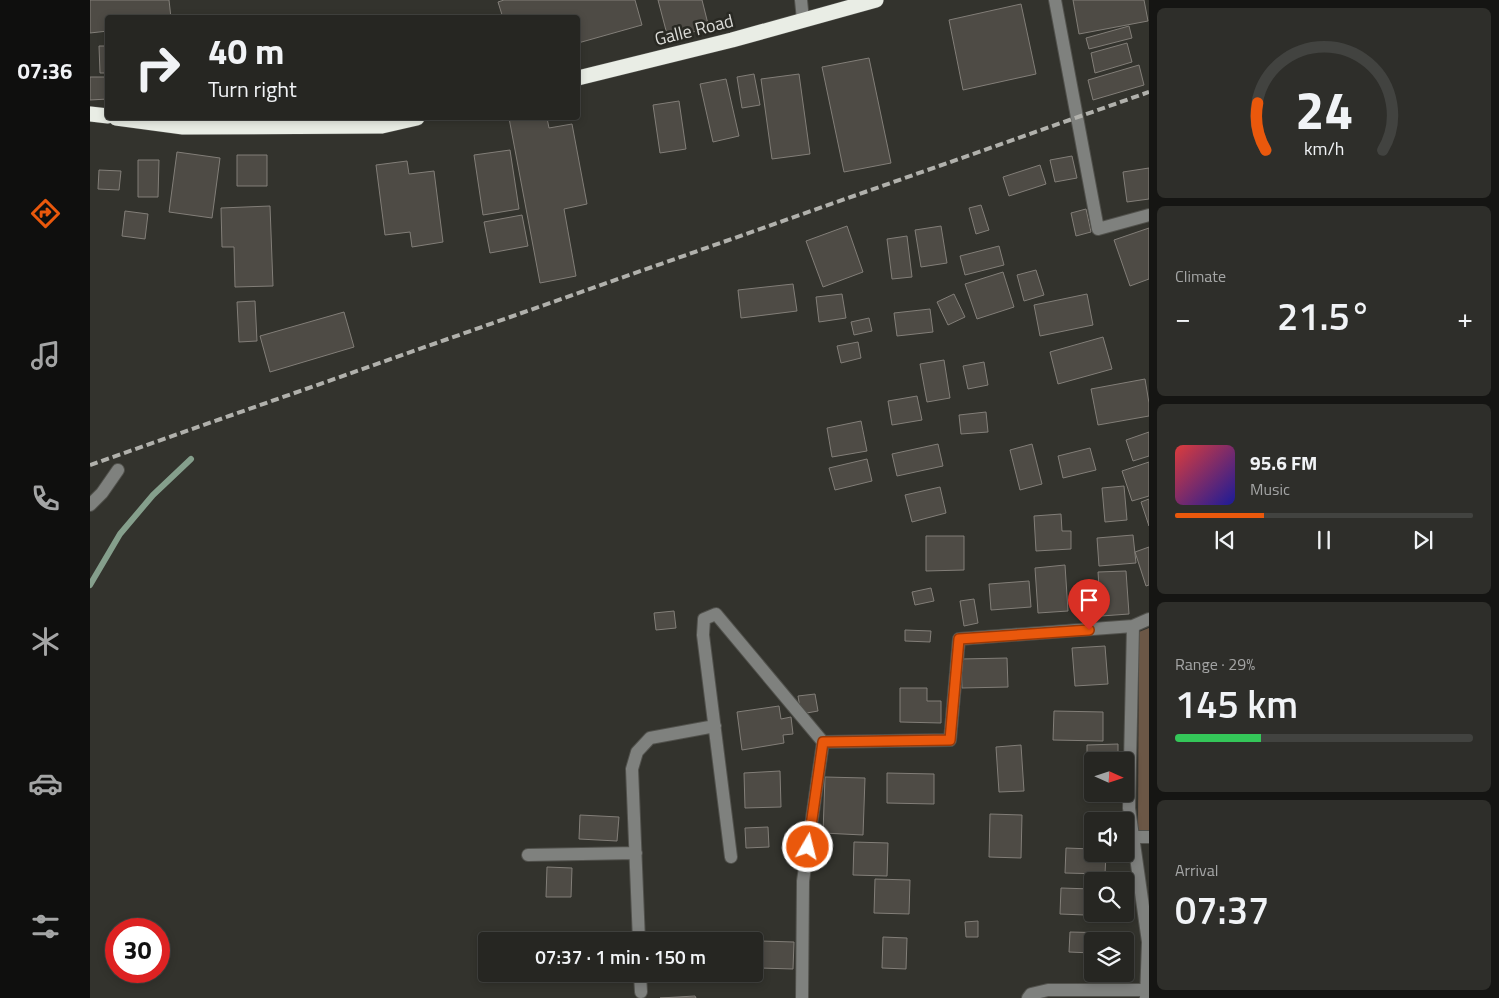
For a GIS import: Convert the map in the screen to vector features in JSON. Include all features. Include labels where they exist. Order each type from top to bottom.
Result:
[{"type":"highway","name":"Galle Road","points":[[580,78],[732,40],[876,0]]},
{"type":"highway","points":[[90,114],[105,116]]},
{"type":"highway","points":[[131,120],[183,127],[382,126],[408,120]]},
{"type":"street","points":[[801,0],[803,20]]},
{"type":"street","points":[[1054,0],[1098,229],[1149,214]]},
{"type":"street","points":[[90,505],[102,493],[118,470]]},
{"type":"street","points":[[731,857],[703,635],[704,619],[716,614],[823,742],[804,881],[802,998]]},
{"type":"street","points":[[823,742],[950,740],[959,639],[1132,626],[1149,619]]},
{"type":"street","points":[[1130,812],[1132,626]]},
{"type":"street","points":[[639,932],[632,769],[637,752],[650,738],[715,726]]},
{"type":"street","points":[[1134,837],[1149,837]]},
{"type":"street","points":[[1028,998],[1031,994],[1048,990],[1146,994],[1148,942],[1134,844]]},
{"type":"street","points":[[528,855],[636,853]]},
{"type":"street","points":[[640,982],[641,992]]},
{"type":"shaded area","points":[[1149,628],[1149,830],[1138,831],[1139,632]]},
{"type":"building","points":[[90,0],[169,0],[171,15],[105,15],[105,31],[90,33]]},
{"type":"building","points":[[504,0],[635,0],[642,25],[580,42],[580,15],[502,15],[498,2]]},
{"type":"building","points":[[658,0],[702,0],[709,28],[668,38]]},
{"type":"building","points":[[1073,0],[1144,0],[1148,21],[1079,34]]},
{"type":"building","points":[[1021,4],[1036,74],[963,90],[949,20]]},
{"type":"building","points":[[1129,26],[1132,38],[1089,49],[1086,38]]},
{"type":"building","points":[[1127,43],[1132,62],[1095,73],[1091,53]]},
{"type":"building","points":[[99,46],[105,46],[105,73],[100,73]]},
{"type":"building","points":[[869,58],[891,163],[844,172],[822,67]]},
{"type":"building","points":[[1139,65],[1144,85],[1093,100],[1088,80]]},
{"type":"building","points":[[754,74],[760,105],[742,108],[737,77]]},
{"type":"building","points":[[799,74],[810,154],[772,159],[761,79]]},
{"type":"building","points":[[90,77],[105,77],[105,99],[90,100]]},
{"type":"building","points":[[726,79],[739,136],[713,142],[700,84]]},
{"type":"building","points":[[679,101],[686,149],[660,153],[653,105]]},
{"type":"building","points":[[509,120],[547,120],[549,128],[572,124],[587,204],[564,209],[576,276],[540,283]]},
{"type":"building","points":[[510,150],[519,209],[483,215],[474,155]]},
{"type":"building","points":[[177,152],[220,158],[212,218],[169,212]]},
{"type":"building","points":[[237,155],[267,155],[267,186],[237,186]]},
{"type":"building","points":[[1072,156],[1077,178],[1055,182],[1050,160]]},
{"type":"building","points":[[138,160],[159,160],[158,197],[138,197]]},
{"type":"building","points":[[407,161],[409,174],[434,171],[443,242],[412,247],[410,232],[385,235],[376,165]]},
{"type":"building","points":[[1040,165],[1046,184],[1009,196],[1003,177]]},
{"type":"building","points":[[1149,168],[1149,199],[1127,202],[1123,172]]},
{"type":"building","points":[[99,170],[121,171],[119,190],[98,189]]},
{"type":"building","points":[[981,205],[989,230],[976,234],[969,208]]},
{"type":"building","points":[[270,206],[273,286],[235,287],[234,247],[222,247],[221,208]]},
{"type":"building","points":[[1086,209],[1091,232],[1076,236],[1071,213]]},
{"type":"building","points":[[125,211],[148,214],[145,239],[122,236]]},
{"type":"building","points":[[522,215],[528,246],[490,253],[484,222]]},
{"type":"building","points":[[847,226],[863,272],[823,287],[806,241]]},
{"type":"building","points":[[941,226],[947,263],[921,267],[915,230]]},
{"type":"building","points":[[1149,228],[1149,279],[1130,286],[1114,240]]},
{"type":"building","points":[[907,236],[912,277],[892,279],[887,239]]},
{"type":"building","points":[[999,246],[1004,265],[965,275],[960,256]]},
{"type":"building","points":[[1036,270],[1044,295],[1024,301],[1017,275]]},
{"type":"building","points":[[1003,272],[1014,307],[977,319],[965,284]]},
{"type":"building","points":[[793,284],[797,311],[741,318],[738,290]]},
{"type":"building","points":[[842,294],[846,318],[819,322],[816,297]]},
{"type":"building","points":[[954,294],[965,317],[948,325],[937,302]]},
{"type":"building","points":[[1087,294],[1093,325],[1040,336],[1034,305]]},
{"type":"building","points":[[255,301],[257,341],[239,342],[237,302]]},
{"type":"building","points":[[930,309],[933,332],[897,336],[894,313]]},
{"type":"building","points":[[344,312],[354,347],[270,372],[260,336]]},
{"type":"building","points":[[869,318],[872,331],[854,335],[851,322]]},
{"type":"building","points":[[1103,337],[1112,369],[1058,384],[1050,352]]},
{"type":"building","points":[[858,342],[861,358],[841,363],[837,346]]},
{"type":"building","points":[[944,360],[950,398],[927,402],[920,364]]},
{"type":"building","points":[[984,362],[988,385],[968,389],[963,366]]},
{"type":"building","points":[[1145,379],[1149,416],[1098,425],[1091,389]]},
{"type":"building","points":[[917,396],[922,420],[892,425],[888,401]]},
{"type":"building","points":[[986,412],[988,432],[961,434],[959,415]]},
{"type":"building","points":[[861,421],[867,451],[832,457],[827,428]]},
{"type":"building","points":[[1149,432],[1149,456],[1133,461],[1126,440]]},
{"type":"building","points":[[938,444],[943,466],[897,476],[892,454]]},
{"type":"building","points":[[1032,444],[1042,484],[1020,490],[1010,450]]},
{"type":"building","points":[[1090,448],[1096,470],[1063,478],[1058,456]]},
{"type":"building","points":[[867,459],[872,481],[835,490],[829,468]]},
{"type":"building","points":[[1149,462],[1149,496],[1132,501],[1122,471]]},
{"type":"building","points":[[1124,486],[1127,520],[1105,522],[1102,488]]},
{"type":"building","points":[[940,487],[946,513],[912,522],[905,495]]},
{"type":"building","points":[[1149,499],[1149,526],[1141,502]]},
{"type":"building","points":[[1061,514],[1062,531],[1071,531],[1071,549],[1036,551],[1034,516]]},
{"type":"building","points":[[1133,535],[1136,563],[1099,566],[1097,538]]},
{"type":"building","points":[[926,536],[964,536],[964,570],[926,571]]},
{"type":"building","points":[[1149,547],[1149,585],[1146,586],[1135,552]]},
{"type":"building","points":[[1065,565],[1068,611],[1038,613],[1035,568]]},
{"type":"building","points":[[1126,571],[1129,614],[1101,616],[1098,572]]},
{"type":"building","points":[[1029,581],[1031,607],[991,610],[989,584]]},
{"type":"building","points":[[931,588],[934,601],[915,605],[912,592]]},
{"type":"building","points":[[974,599],[978,623],[964,626],[960,601]]},
{"type":"building","points":[[674,611],[676,628],[656,630],[654,613]]},
{"type":"building","points":[[905,630],[931,631],[930,642],[905,641]]},
{"type":"building","points":[[1105,646],[1108,684],[1075,686],[1072,648]]},
{"type":"building","points":[[1007,658],[1008,687],[962,688],[961,659]]},
{"type":"building","points":[[900,688],[927,688],[927,701],[941,701],[941,723],[900,722]]},
{"type":"building","points":[[815,694],[818,711],[801,714],[798,696]]},
{"type":"building","points":[[779,706],[781,719],[791,717],[793,734],[783,735],[784,743],[742,750],[737,712]]},
{"type":"building","points":[[1054,711],[1103,712],[1103,741],[1053,740]]},
{"type":"building","points":[[1118,744],[1118,752],[1087,752],[1087,745]]},
{"type":"building","points":[[1021,745],[1024,791],[999,792],[996,747]]},
{"type":"building","points":[[780,771],[781,807],[745,808],[744,773]]},
{"type":"building","points":[[887,773],[934,774],[934,804],[887,803]]},
{"type":"building","points":[[825,777],[865,778],[863,835],[823,833]]},
{"type":"building","points":[[990,814],[1022,815],[1021,858],[989,857]]},
{"type":"building","points":[[580,815],[619,817],[617,841],[579,839]]},
{"type":"building","points":[[768,827],[769,847],[746,848],[745,828]]},
{"type":"building","points":[[854,842],[888,843],[887,876],[853,875]]},
{"type":"building","points":[[1066,848],[1084,849],[1084,862],[1106,862],[1105,872],[1065,873]]},
{"type":"building","points":[[547,867],[572,868],[571,897],[546,897]]},
{"type":"building","points":[[875,879],[910,880],[909,914],[874,913]]},
{"type":"building","points":[[1061,888],[1084,889],[1084,915],[1060,914]]},
{"type":"building","points":[[978,921],[978,937],[966,937],[965,922]]},
{"type":"building","points":[[1070,932],[1084,932],[1084,953],[1069,952]]},
{"type":"building","points":[[883,937],[907,938],[906,969],[882,968]]},
{"type":"building","points":[[763,941],[794,942],[793,969],[763,968]]},
{"type":"building","points":[[695,996],[696,998],[660,998]]},
{"type":"waterway","points":[[90,585],[120,534],[153,495],[191,459]]},
{"type":"railway","points":[[90,465],[1149,92]]},
{"type":"route","points":[[808,847],[823,742],[950,740],[959,639],[1089,630]]}]
